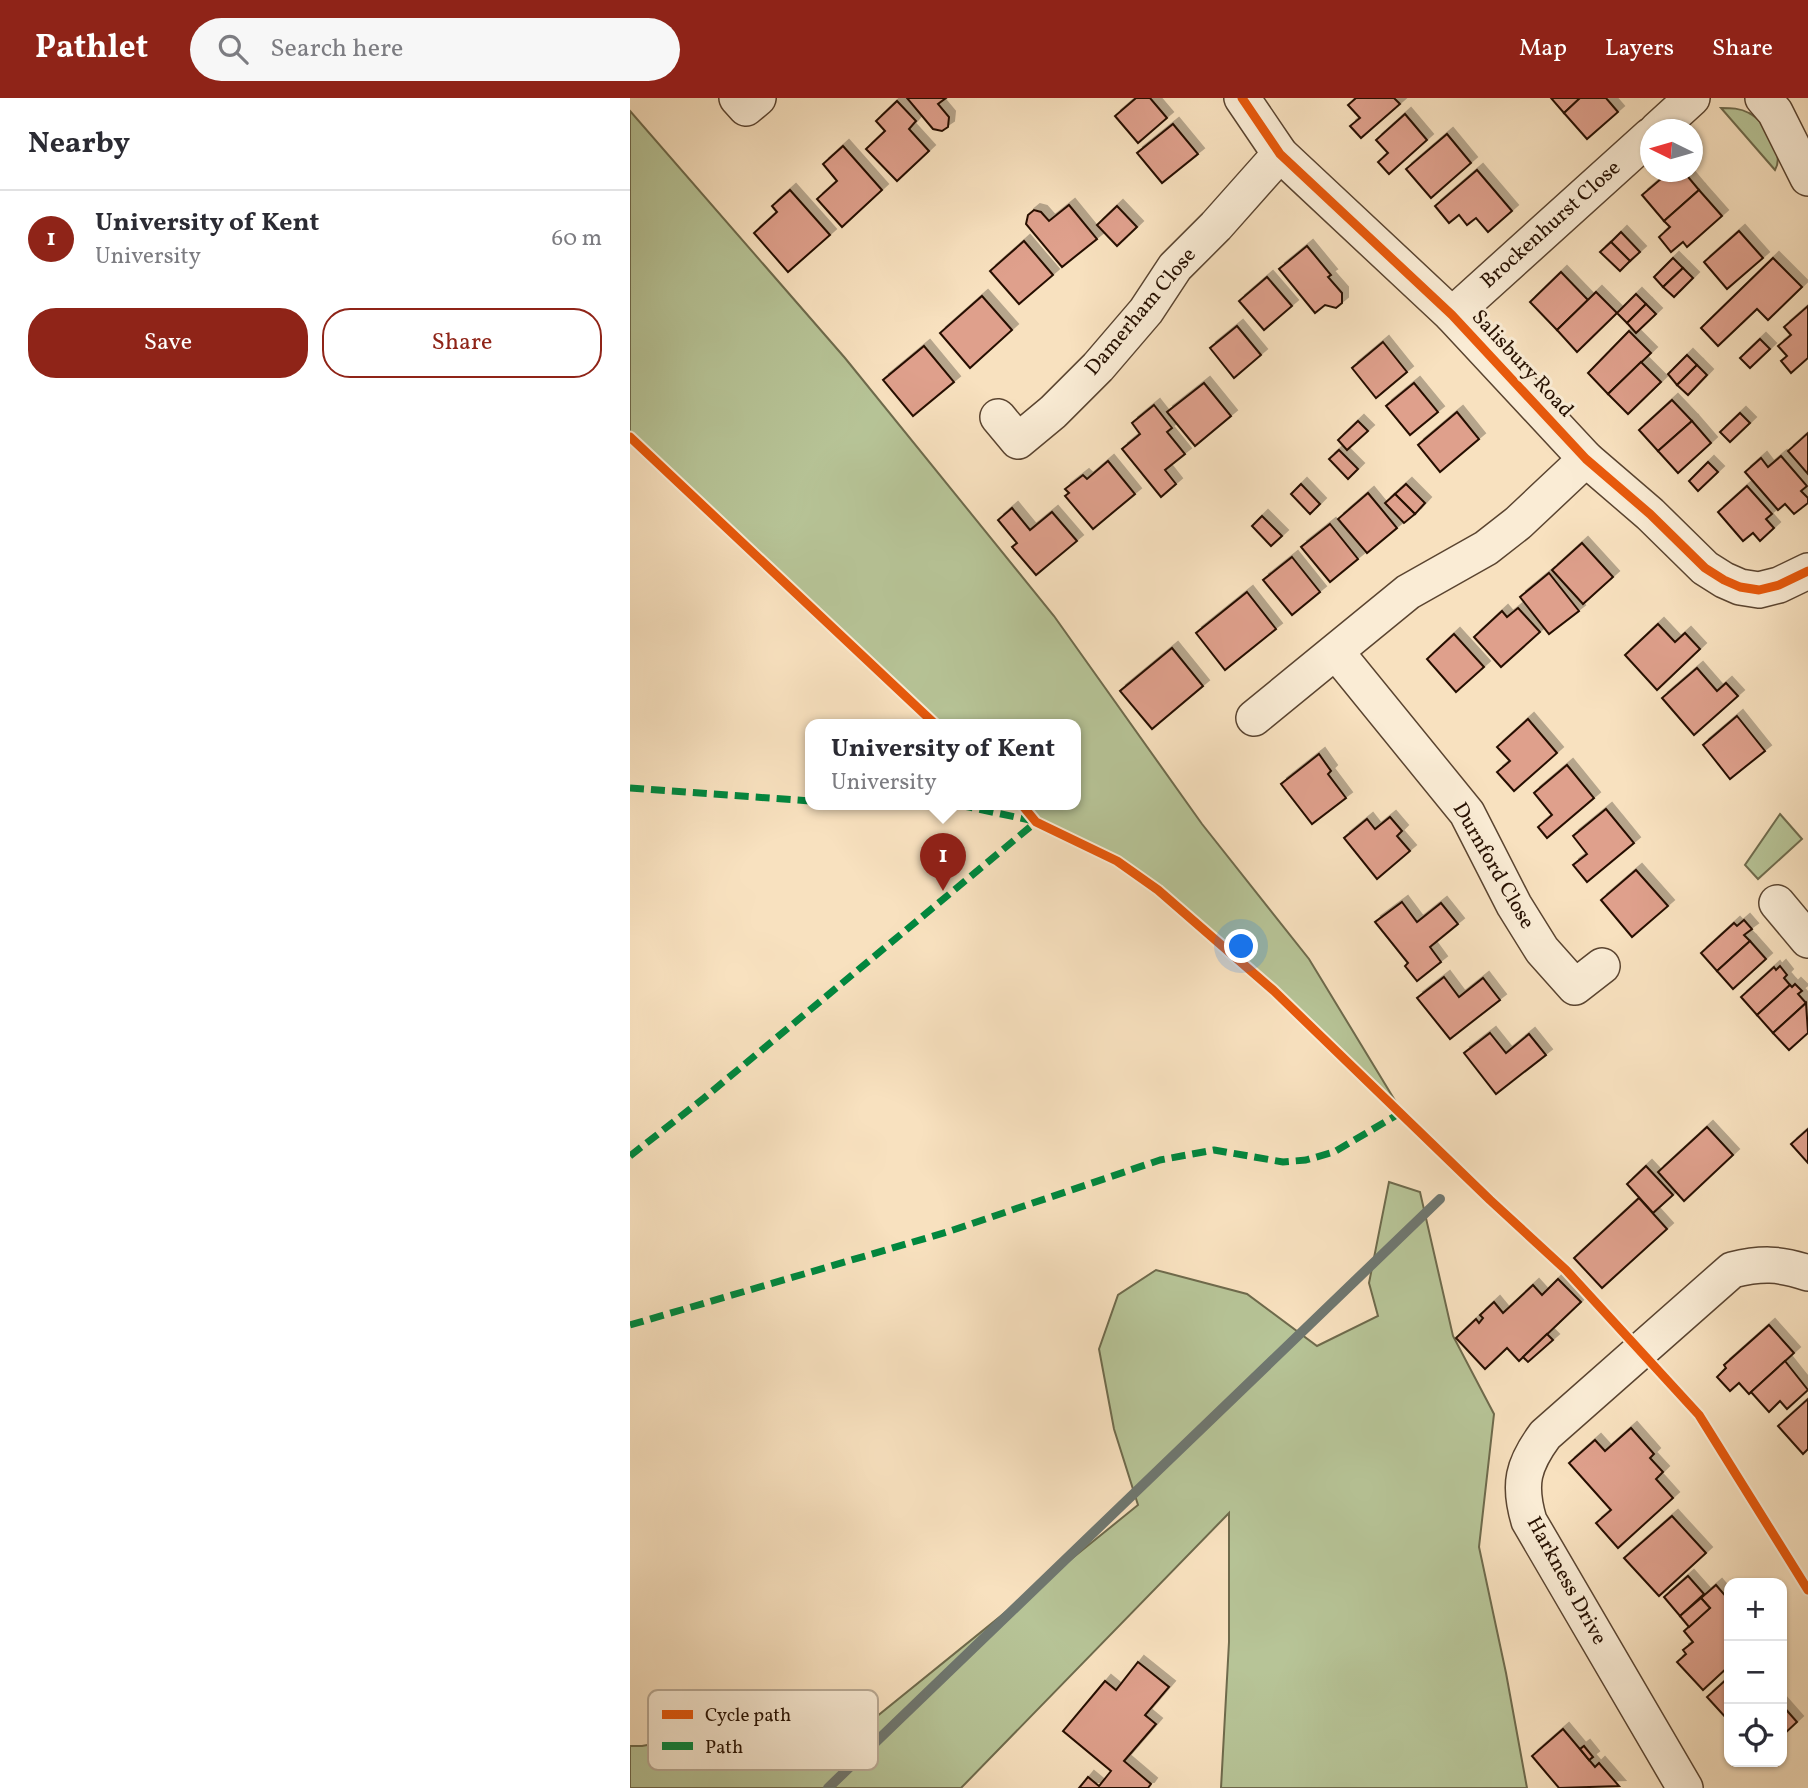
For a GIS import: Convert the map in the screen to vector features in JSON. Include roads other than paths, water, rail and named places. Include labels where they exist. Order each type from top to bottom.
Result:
[{"type":"street","points":[[737,98],[746,108],[758,98]]},
{"type":"street","name":"Salisbury Road","points":[[1242,98],[1280,155],[1452,315],[1586,459],[1650,514],[1688,553],[1724,580],[1740,587],[1759,590],[1779,586],[1808,571]]},
{"type":"street","points":[[1669,119],[1692,98]]},
{"type":"street","points":[[1763,98],[1774,112],[1808,178]]},
{"type":"street","name":"Brockenhurst Close","points":[[1452,315],[1640,145]]},
{"type":"street","name":"Damerham Close","points":[[998,417],[1018,441],[1053,412],[1098,367],[1146,311],[1175,267],[1280,155]]},
{"type":"street","points":[[1254,718],[1408,592],[1486,548],[1518,523],[1586,459]]},
{"type":"street","name":"Durnford Close","points":[[1336,652],[1466,813],[1514,905],[1542,950],[1575,987],[1602,966]]},
{"type":"street","points":[[1777,903],[1808,940]]},
{"type":"street","name":"Harkness Drive","points":[[1685,1788],[1528,1521],[1522,1501],[1525,1470],[1532,1452],[1545,1435],[1732,1270],[1756,1264],[1786,1265],[1808,1273]]},
{"type":"waterway","points":[[878,1740],[1440,1199]]},
{"type":"waterway","points":[[828,1788],[847,1770]]},
{"type":"place","name":"University of Kent","points":[[943,891]]}]
